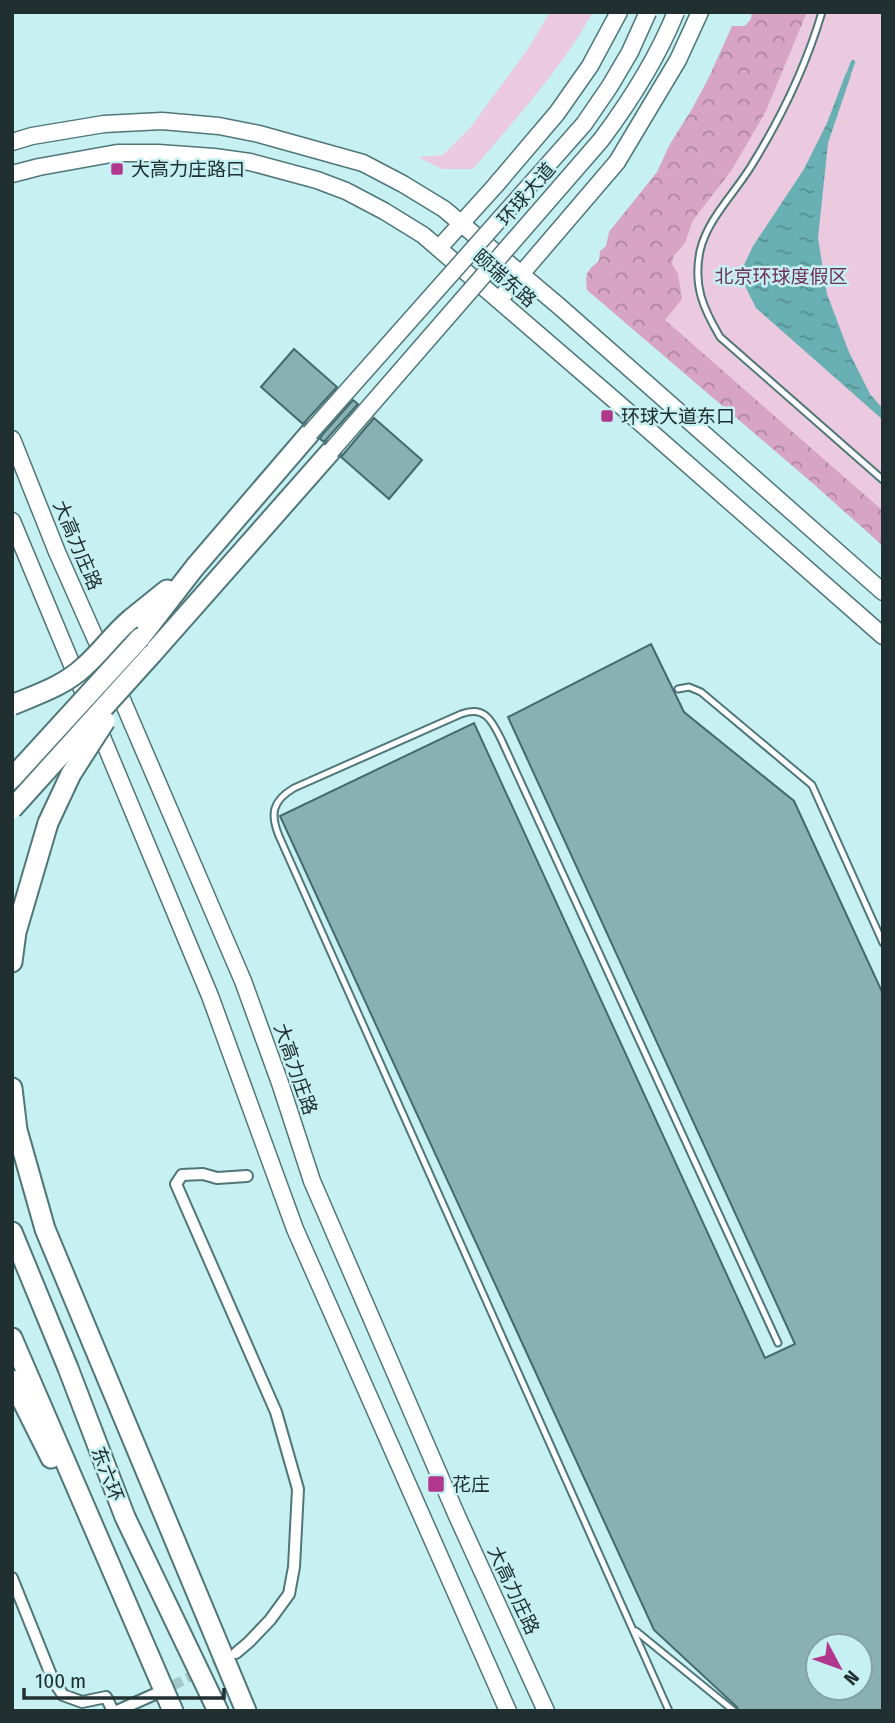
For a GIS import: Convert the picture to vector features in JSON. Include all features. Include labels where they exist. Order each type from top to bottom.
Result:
[{"type":"highway","points":[[12,778],[140,638],[195,567],[310,433]]},
{"type":"highway","points":[[12,809],[331,451]]},
{"type":"highway","points":[[12,705],[57,687],[85,667],[120,628],[195,567]]},
{"type":"highway","points":[[12,962],[16,932],[48,824],[71,774],[152,654]]},
{"type":"highway","points":[[12,1088],[16,1130],[45,1229],[246,1711]]},
{"type":"highway","name":"东六环","points":[[12,1232],[68,1368],[124,1517],[218,1711]]},
{"type":"highway","name":"东六环","points":[[12,1338],[173,1711]]},
{"type":"highway","points":[[12,1380],[150,1659]]},
{"type":"main road","points":[[439,248],[557,113],[590,66],[619,12]]},
{"type":"main road","name":"环球大道","points":[[310,433],[584,124],[630,52],[648,12]]},
{"type":"main road","name":"环球大道","points":[[331,451],[601,140],[646,73],[676,12]]},
{"type":"main road","points":[[499,300],[617,163],[678,60],[700,12]]},
{"type":"main road","name":"颐瑞东路","points":[[12,142],[104,124],[162,121],[219,126],[259,134],[363,163],[404,184],[444,209],[521,274],[883,592]]},
{"type":"main road","name":"颐瑞东路","points":[[12,174],[117,153],[203,156],[250,162],[317,180],[346,191],[384,211],[439,248],[883,636]]},
{"type":"main road","name":"大高力庄路","points":[[12,439],[57,552],[243,981],[312,1181],[546,1711]]},
{"type":"main road","points":[[12,521],[210,996],[295,1229],[508,1711]]},
{"type":"street","points":[[236,1653],[270,1620],[289,1594],[294,1567],[298,1489],[276,1412],[176,1184],[182,1175],[203,1174],[217,1178],[247,1176]]},
{"type":"street","points":[[12,1578],[53,1680],[63,1695],[82,1702],[106,1698],[115,1711],[155,1695]]},
{"type":"lane","points":[[822,12],[779,117],[750,167],[709,226],[701,249],[697,276],[699,294],[705,312],[720,337],[883,480]]},
{"type":"lane","points":[[678,689],[688,687],[701,692],[812,785],[883,943]]},
{"type":"lane","points":[[669,1711],[279,836],[274,821],[274,809],[285,793],[468,711],[479,712],[491,721],[778,1343]]},
{"type":"lane","points":[[634,1630],[734,1711]]},
{"type":"green space","points":[[550,12],[593,12],[552,74],[473,169],[442,169],[418,157],[443,155],[470,128],[528,49]]},
{"type":"green space","name":"北京环球度假区","points":[[751,12],[813,12],[883,492],[883,546],[587,290],[587,273],[599,261],[600,251],[606,246],[609,232],[657,172],[709,77],[732,26],[744,26],[751,18]]},
{"type":"green space","name":"北京环球度假区","points":[[807,12],[883,12],[883,511],[665,320],[682,299],[678,274],[672,264],[673,257],[685,243],[693,220],[731,171],[765,113]]},
{"type":"water","points":[[846,73],[851,75],[828,143],[818,238],[827,294],[849,352],[870,394],[883,409],[883,420],[756,308],[742,280],[743,267],[753,246],[804,169],[827,123]]},
{"type":"building","points":[[294,349],[337,387],[303,424],[261,387]]},
{"type":"building","points":[[353,400],[358,404],[324,442],[320,439],[322,435]]},
{"type":"building","points":[[374,418],[422,460],[389,499],[341,457]]},
{"type":"building","points":[[651,644],[684,712],[794,801],[883,994],[883,1711],[739,1711],[654,1630],[280,816],[474,723],[765,1358],[795,1344],[508,717]]},
{"type":"waterway","points":[[847,78],[853,62]]},
{"type":"tunnel","points":[[160,1692],[227,1658]]},
{"type":"place","name":"大高力庄路口","points":[[117,169]]},
{"type":"place","name":"环球大道东口","points":[[607,416]]},
{"type":"place","name":"花庄","points":[[436,1484]]}]
